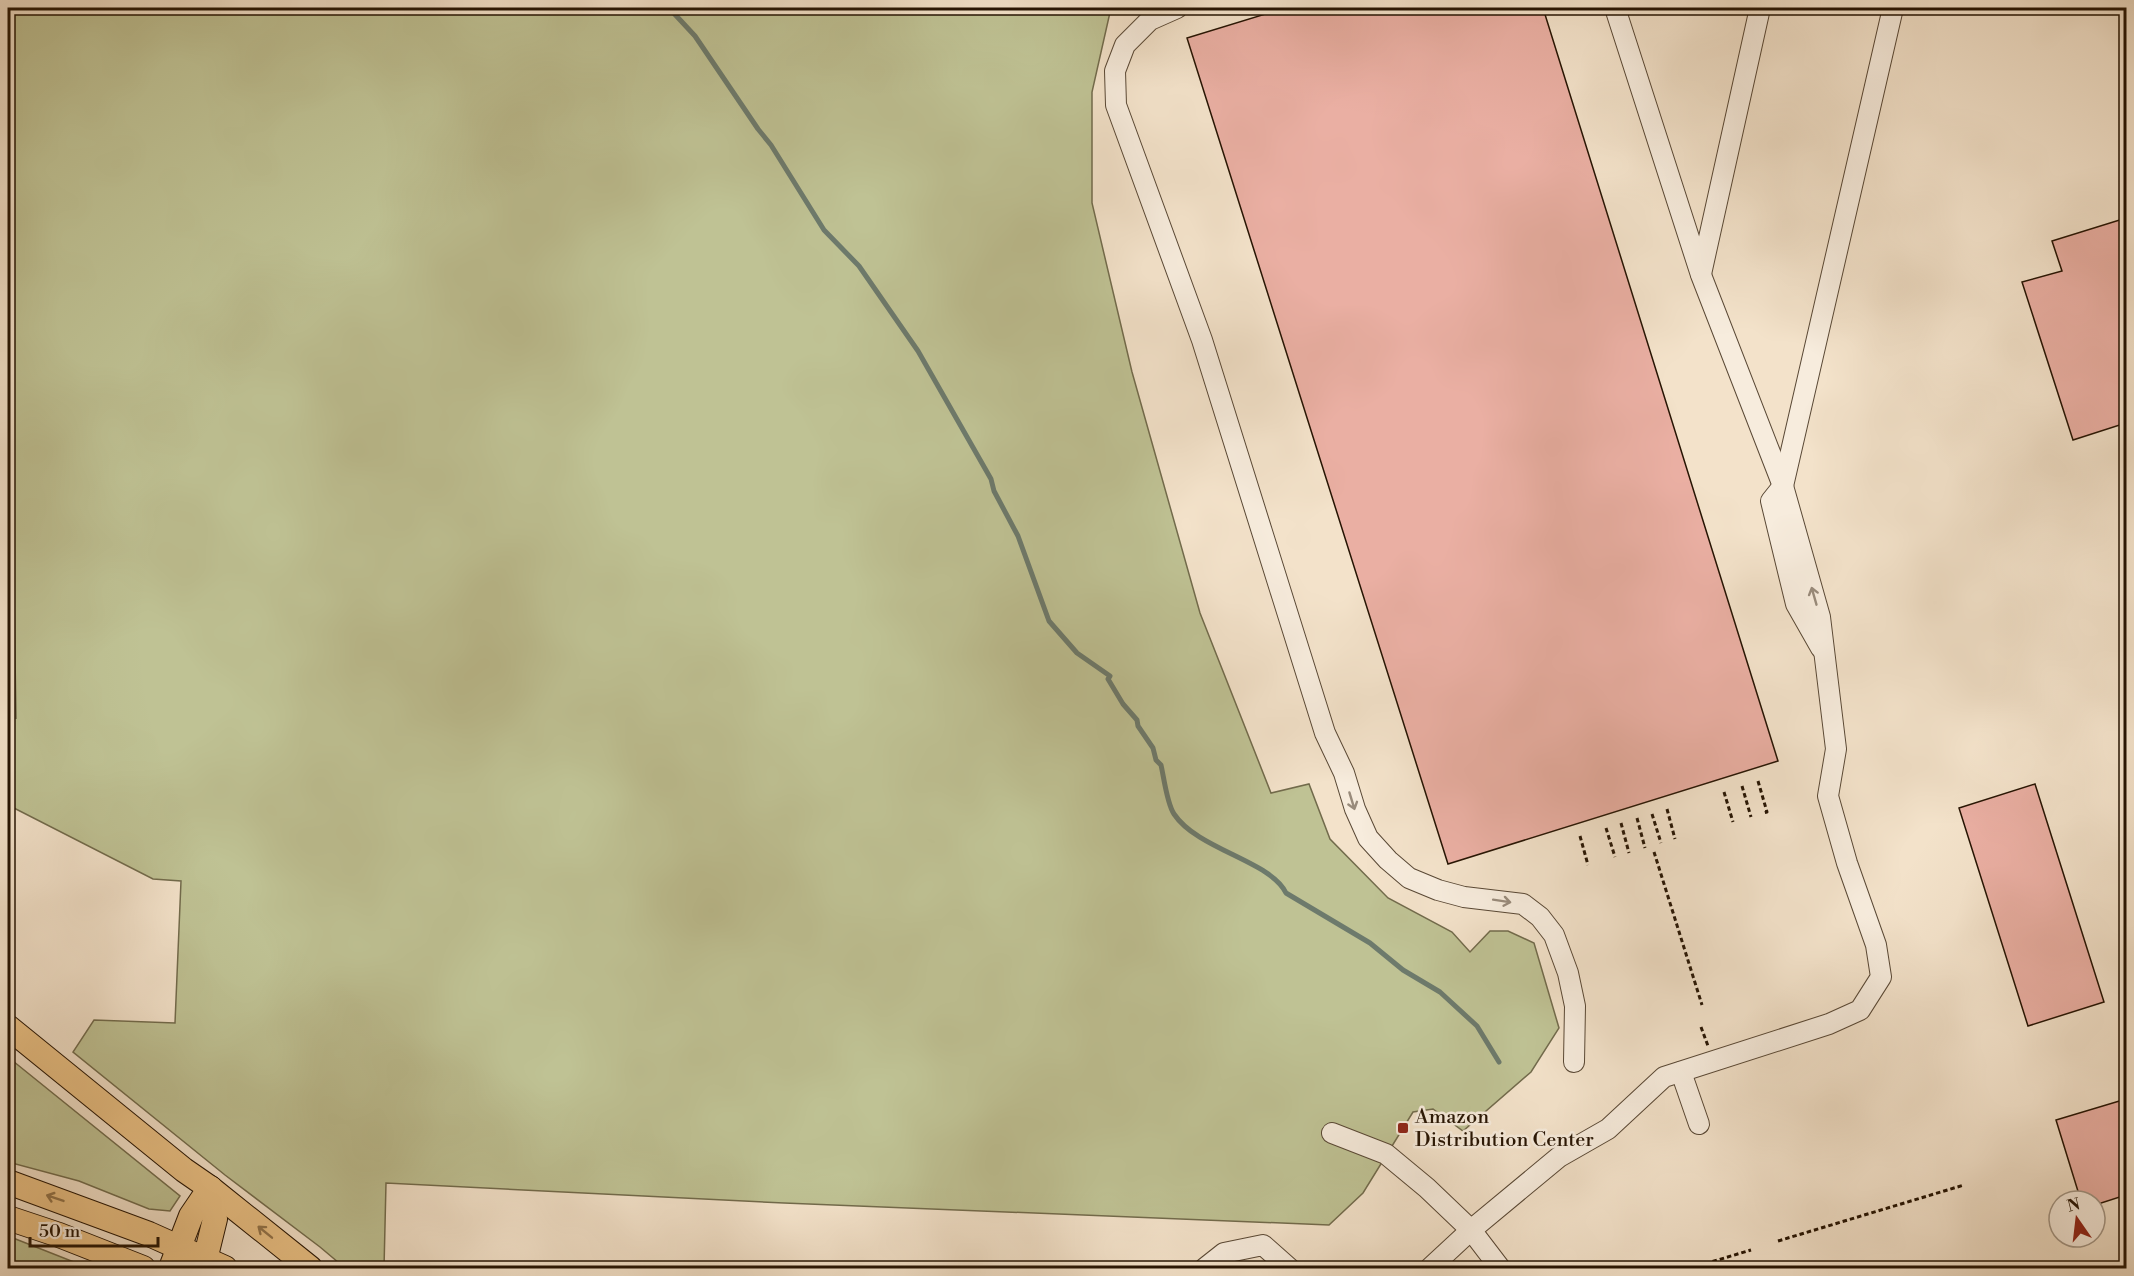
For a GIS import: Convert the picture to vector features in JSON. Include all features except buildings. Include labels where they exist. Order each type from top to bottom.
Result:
[{"type":"main road","points":[[8,1027],[310,1269]]},
{"type":"main road","points":[[8,1182],[86,1209],[175,1258],[212,1265],[215,1220],[210,1188]]},
{"type":"main road","points":[[175,1258],[191,1216],[210,1188]]},
{"type":"main road","points":[[8,1218],[143,1269]]},
{"type":"street","points":[[1178,8],[1150,20],[1125,45],[1115,71],[1116,105],[1202,340],[1321,722],[1344,773],[1355,809],[1368,838],[1402,872],[1409,878],[1438,890],[1464,897],[1522,904],[1539,917],[1554,935],[1568,973],[1575,1006],[1574,1062]]},
{"type":"street","points":[[1615,8],[1701,275],[1783,486]]},
{"type":"street","points":[[1701,275],[1760,8]]},
{"type":"street","points":[[1430,1269],[1471,1230],[1559,1157],[1608,1129],[1664,1077],[1829,1024],[1860,1010],[1881,977],[1876,945],[1846,863],[1828,796],[1836,749],[1824,653],[1796,604],[1771,501],[1783,486],[1893,8]]},
{"type":"street","points":[[1681,1072],[1699,1124]]},
{"type":"street","points":[[1332,1133],[1386,1154],[1427,1188],[1471,1230],[1500,1269]]},
{"type":"street","points":[[1205,1269],[1224,1253],[1263,1245],[1289,1269]]},
{"type":"path","points":[[1758,781],[1767,812],[1763,813]]},
{"type":"path","points":[[1742,786],[1751,817]]},
{"type":"path","points":[[1724,792],[1733,822]]},
{"type":"path","points":[[1667,809],[1675,839]]},
{"type":"path","points":[[1652,814],[1661,843]]},
{"type":"path","points":[[1637,818],[1645,848]]},
{"type":"path","points":[[1622,824],[1629,853]]},
{"type":"path","points":[[1606,828],[1615,857]]},
{"type":"path","points":[[1580,836],[1588,865]]},
{"type":"path","points":[[1577,853],[1584,851]]},
{"type":"path","points":[[1654,852],[1702,1005]]},
{"type":"path","points":[[1701,1027],[1708,1048]]},
{"type":"path","points":[[1778,1241],[1964,1185]]},
{"type":"path","points":[[1691,1269],[1751,1250]]},
{"type":"green space","points":[[8,8],[1111,8],[1092,92],[1092,203],[1132,372],[1200,613],[1271,793],[1309,784],[1330,839],[1388,898],[1452,932],[1470,952],[1490,931],[1508,931],[1534,943],[1559,1028],[1531,1072],[1463,1131],[1433,1109],[1413,1112],[1363,1193],[1329,1225],[784,1203],[386,1183],[384,1268],[345,1268],[73,1052],[94,1020],[175,1023],[181,881],[153,879],[8,805]],"holes":[[[11,409],[16,719],[9,466]]]},
{"type":"green space","points":[[8,1057],[180,1196],[170,1211],[149,1209],[79,1181],[8,1162]]},
{"type":"green space","points":[[8,1236],[89,1268],[8,1268]]},
{"type":"waterway","points":[[669,8],[695,36],[771,145],[824,230],[859,266],[918,351],[991,479],[994,491],[1018,536],[1049,621],[1077,653],[1110,676],[1108,679],[1123,704],[1137,720],[1138,726],[1153,748],[1156,760],[1161,765],[1174,814],[1200,837],[1266,872],[1286,893],[1370,943],[1403,970],[1440,992],[1477,1026],[1499,1062]]},
{"type":"place","name":"Amazon Distribution Center","points":[[1403,1128]]}]
